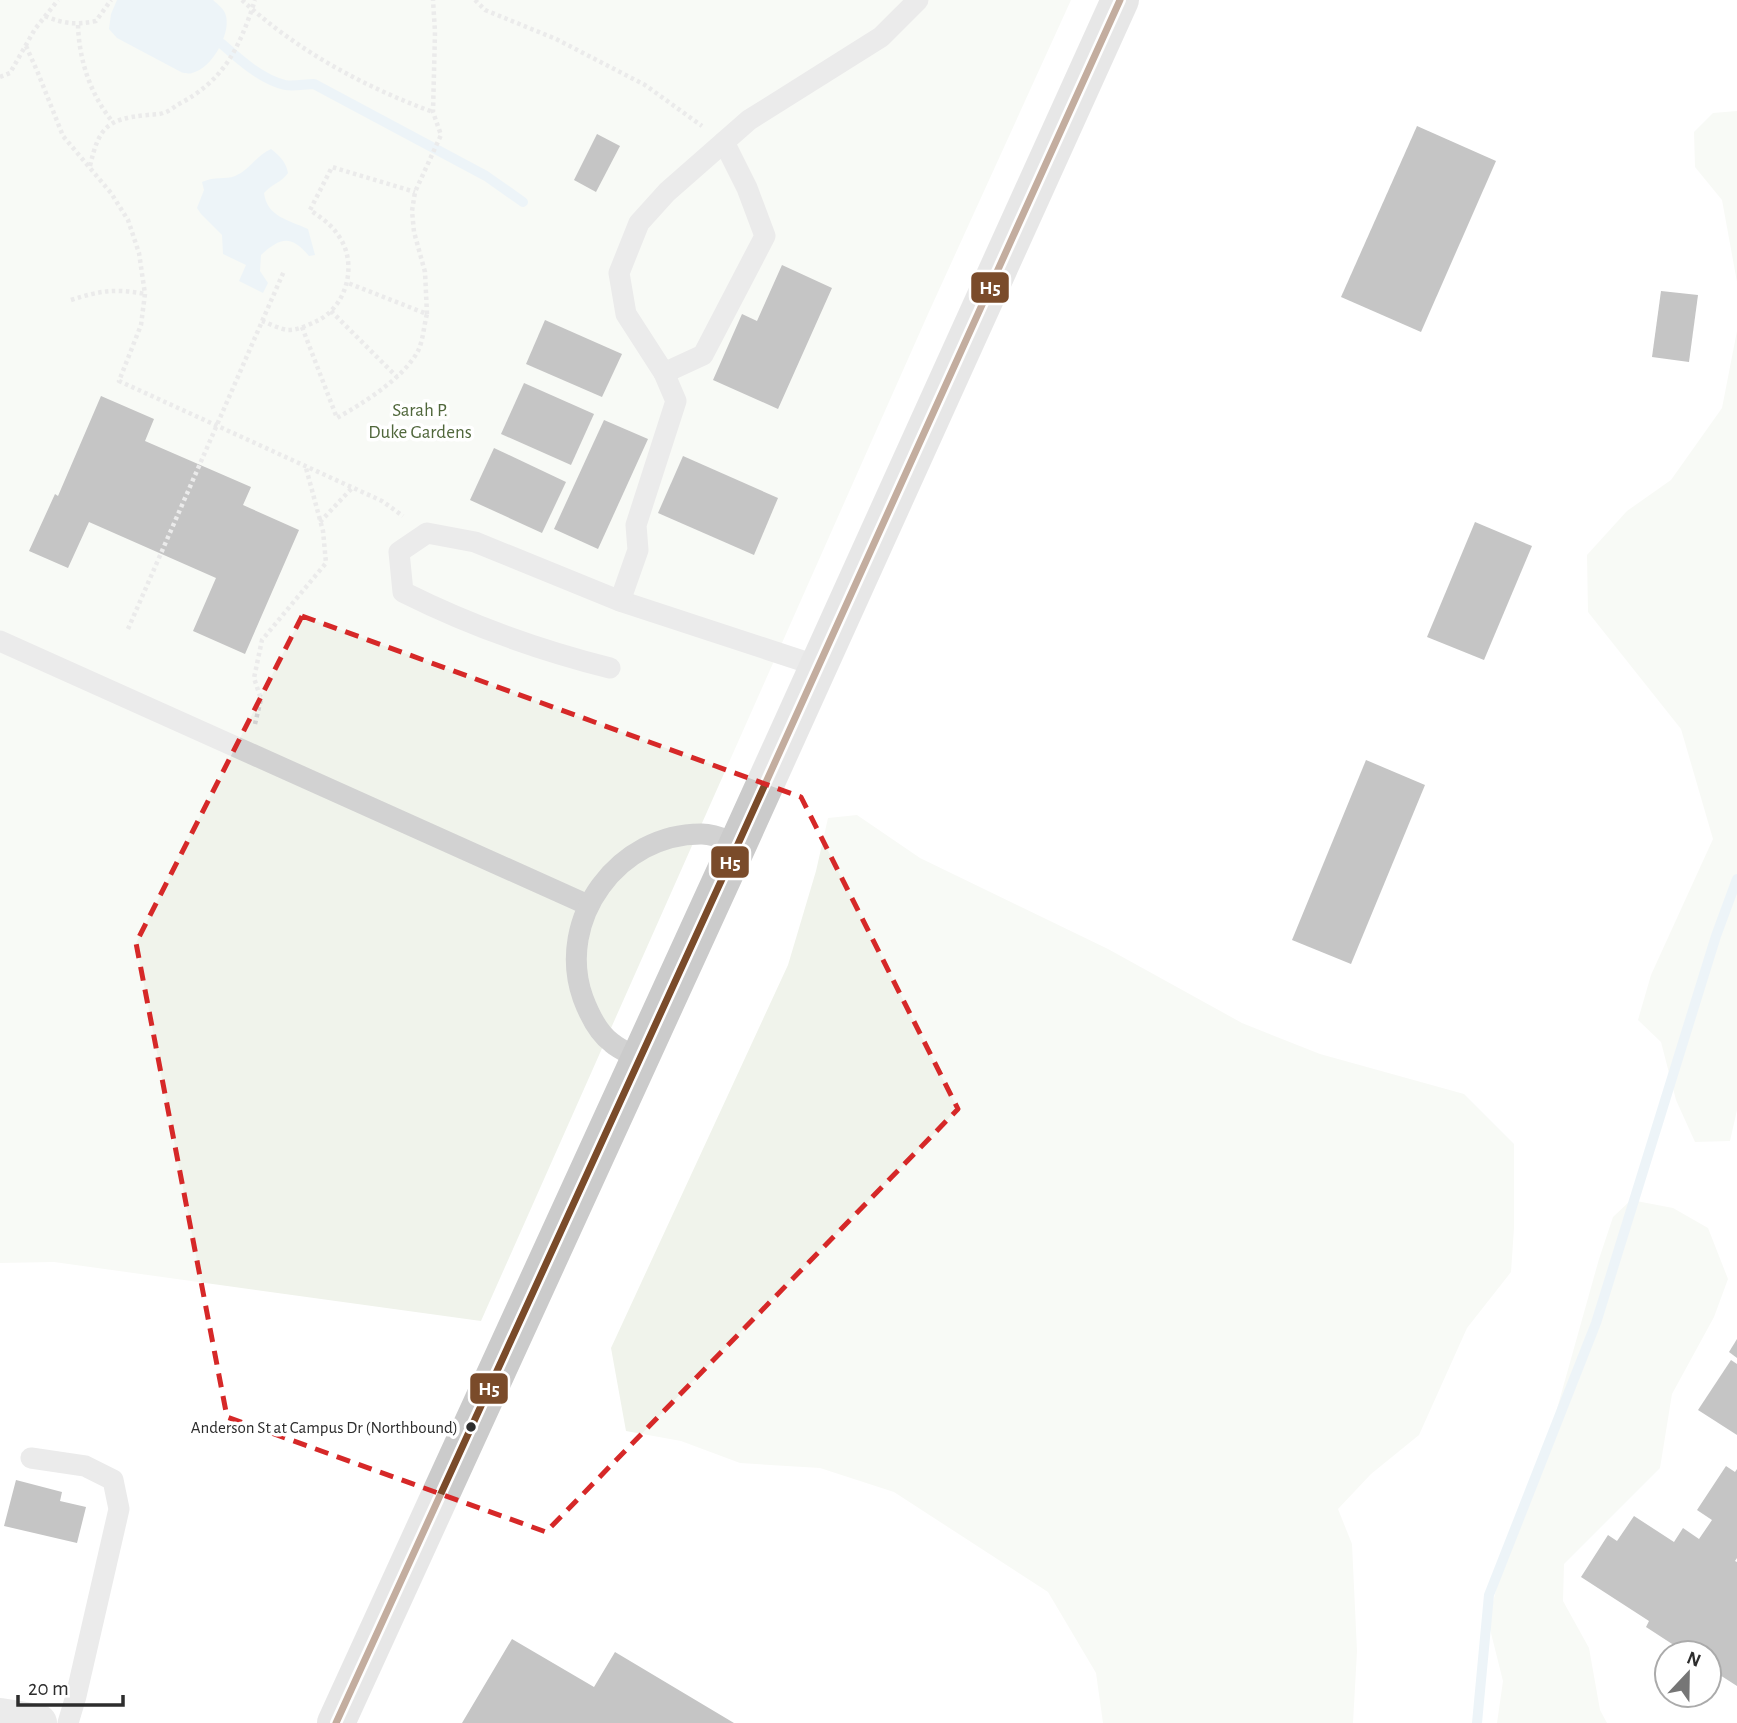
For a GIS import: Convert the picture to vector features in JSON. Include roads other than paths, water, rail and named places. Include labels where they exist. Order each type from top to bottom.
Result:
[{"type":"street","points":[[336,1723],[1120,0]]},
{"type":"street","points":[[0,1717],[38,1723]]},
{"type":"lane","points":[[620,601],[638,550],[636,525],[676,401],[664,373],[626,314],[619,273],[639,223],[667,192],[749,120],[881,37],[918,0]]},
{"type":"lane","points":[[664,373],[703,355],[765,236],[747,188],[724,142]]},
{"type":"lane","points":[[610,668],[554,654],[452,617],[403,592],[399,552],[426,533],[475,542],[620,601],[818,666]]},
{"type":"lane","points":[[0,641],[588,905]]},
{"type":"lane","points":[[640,1059],[606,1038],[587,1008],[581,992],[576,954],[588,905],[615,868],[634,853],[656,843],[679,835],[706,833],[738,844]]},
{"type":"lane","points":[[30,1458],[85,1466],[113,1480],[120,1509],[68,1723]]},
{"type":"waterway","points":[[222,44],[268,78],[288,86],[314,84],[486,176],[523,202]]},
{"type":"waterway","points":[[1477,1723],[1489,1595],[1596,1323],[1716,936],[1737,879]]},
{"type":"place","name":"Anderson St at Campus Dr (Northbound)","points":[[471,1427]]},
{"type":"park label","name":"Sarah P. Duke Gardens","points":[[420,421]]}]
